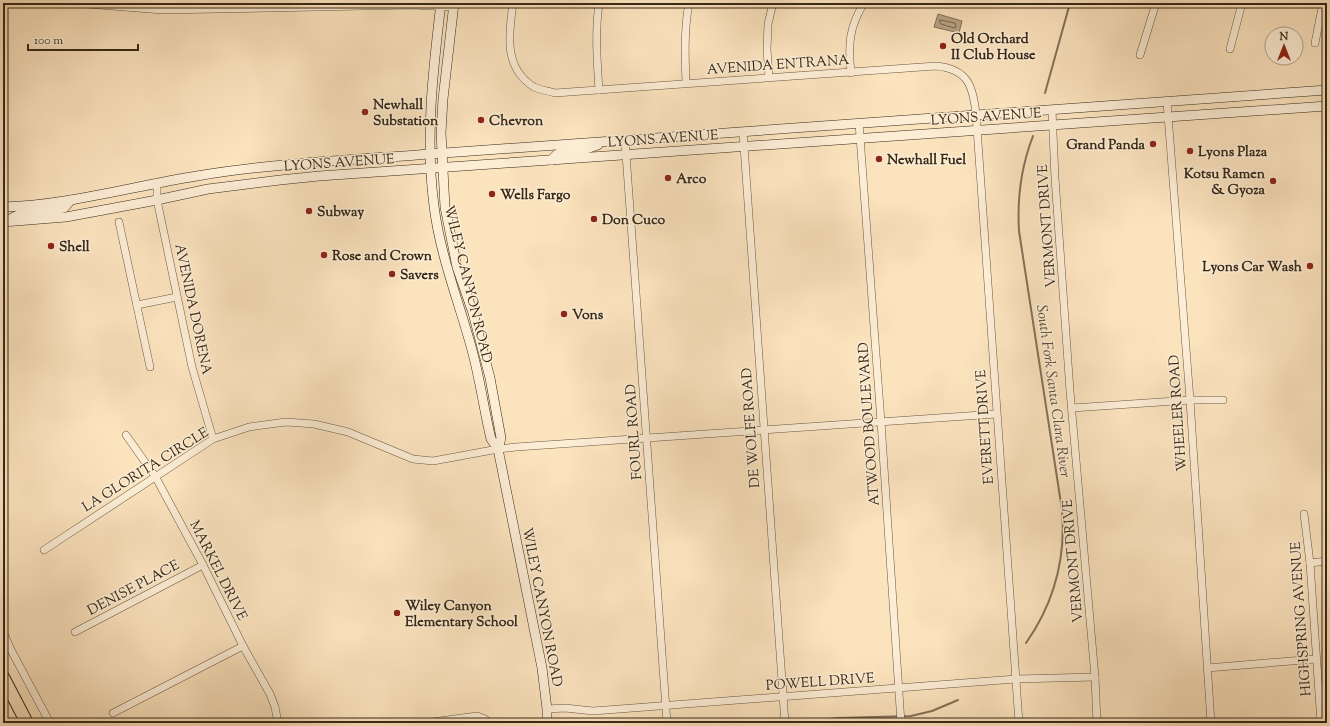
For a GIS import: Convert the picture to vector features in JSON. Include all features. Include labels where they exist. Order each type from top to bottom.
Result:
[{"type":"highway","points":[[3,678],[27,723]]},
{"type":"main road","name":"WILEY CANYON ROAD","points":[[441,4],[431,90],[430,154],[434,207],[442,246],[468,337],[491,439],[498,449],[540,654],[548,709],[547,723]]},
{"type":"main road","name":"WILEY CANYON ROAD","points":[[454,5],[443,99],[441,133],[445,207],[452,248],[479,334],[492,392],[501,438],[498,449]]},
{"type":"main road","name":"LYONS AVENUE","points":[[4,208],[70,200],[197,176],[303,163],[1327,90]]},
{"type":"main road","name":"LYONS AVENUE","points":[[4,222],[66,217],[208,189],[280,180],[1327,106]]},
{"type":"main road","points":[[552,160],[555,155],[560,152],[586,149],[607,141]]},
{"type":"main road","points":[[4,222],[20,214],[52,211],[64,208],[70,200]]},
{"type":"main road","points":[[468,337],[479,334]]},
{"type":"main road","points":[[481,394],[492,392]]},
{"type":"main road","points":[[486,416],[497,415]]},
{"type":"street","points":[[74,3],[104,4],[163,10],[209,6],[454,5]]},
{"type":"street","name":"AVENIDA ENTRANA","points":[[513,3],[509,40],[512,59],[521,75],[535,87],[555,93],[936,66],[959,72],[968,81],[974,94],[977,130]]},
{"type":"street","points":[[599,3],[596,48],[599,90]]},
{"type":"street","points":[[686,84],[685,48],[689,3]]},
{"type":"street","points":[[769,77],[767,50],[768,24],[773,3]]},
{"type":"street","points":[[851,73],[849,54],[850,35],[859,11],[864,3]]},
{"type":"street","points":[[1140,55],[1156,3]]},
{"type":"street","points":[[1230,49],[1242,3]]},
{"type":"street","points":[[1315,42],[1323,3]]},
{"type":"street","name":"WHEELER ROAD","points":[[1167,102],[1190,400],[1211,723]]},
{"type":"street","name":"VERMONT DRIVE","points":[[1052,110],[1072,408],[1095,677],[1097,723]]},
{"type":"street","name":"ATWOOD BOULEVARD","points":[[859,123],[900,688],[901,723]]},
{"type":"street","name":"EVERETT DRIVE","points":[[977,130],[1019,723]]},
{"type":"street","name":"DE WOLFE ROAD","points":[[742,132],[785,720]]},
{"type":"street","name":"FOURL ROAD","points":[[625,140],[667,723]]},
{"type":"street","name":"AVENIDA DORENA","points":[[157,184],[157,200],[192,367],[213,439]]},
{"type":"street","points":[[119,222],[150,367]]},
{"type":"street","points":[[137,305],[177,296]]},
{"type":"street","points":[[1072,408],[1190,400],[1223,400]]},
{"type":"street","name":"LA GLORITA CIRCLE","points":[[44,550],[213,439],[249,427],[286,422],[314,424],[348,432],[413,459],[433,461],[498,449],[996,414]]},
{"type":"street","name":"MARKEL DRIVE","points":[[126,435],[155,476],[203,565],[243,646],[270,694],[275,707],[278,723]]},
{"type":"street","name":"HIGHSPRING AVENUE","points":[[1304,514],[1310,563],[1321,723]]},
{"type":"street","points":[[1310,563],[1327,561]]},
{"type":"street","name":"DENISE PLACE","points":[[75,632],[203,565]]},
{"type":"street","points":[[3,631],[10,648],[50,723]]},
{"type":"street","points":[[113,713],[243,646]]},
{"type":"street","points":[[1207,668],[1316,659]]},
{"type":"street","name":"POWELL DRIVE","points":[[548,709],[565,708],[593,711],[1016,680],[1095,677]]},
{"type":"street","points":[[425,723],[477,716],[485,719],[488,723]]},
{"type":"water","points":[[938,14],[962,21],[959,33],[934,27]]},
{"type":"waterway","name":"South Fork Santa Clara River","points":[[1045,93],[1070,3]]},
{"type":"waterway","name":"South Fork Santa Clara River","points":[[1026,643],[1036,628],[1051,596],[1060,563],[1063,528],[1062,510],[1019,231],[1019,195],[1025,159],[1033,136]]},
{"type":"waterway","name":"South Fork Santa Clara River","points":[[801,723],[838,718],[911,716],[932,711],[958,700]]},
{"type":"place","name":"Old Orchard II Club House","points":[[943,46]]},
{"type":"place","name":"Newhall Substation","points":[[365,112]]},
{"type":"place","name":"Chevron","points":[[481,120]]},
{"type":"place","name":"Grand Panda","points":[[1153,144]]},
{"type":"place","name":"Lyons Plaza","points":[[1190,151]]},
{"type":"place","name":"Newhall Fuel","points":[[879,159]]},
{"type":"place","name":"Arco","points":[[668,178]]},
{"type":"place","name":"Kotsu Ramen & Gyoza","points":[[1273,181]]},
{"type":"place","name":"Wells Fargo","points":[[492,194]]},
{"type":"place","name":"Subway","points":[[309,211]]},
{"type":"place","name":"Don Cuco","points":[[594,219]]},
{"type":"place","name":"Shell","points":[[51,246]]},
{"type":"place","name":"Rose and Crown","points":[[324,255]]},
{"type":"place","name":"Lyons Car Wash","points":[[1310,266]]},
{"type":"place","name":"Savers","points":[[392,274]]},
{"type":"place","name":"Vons","points":[[564,314]]},
{"type":"place","name":"Wiley Canyon Elementary School","points":[[397,613]]}]
